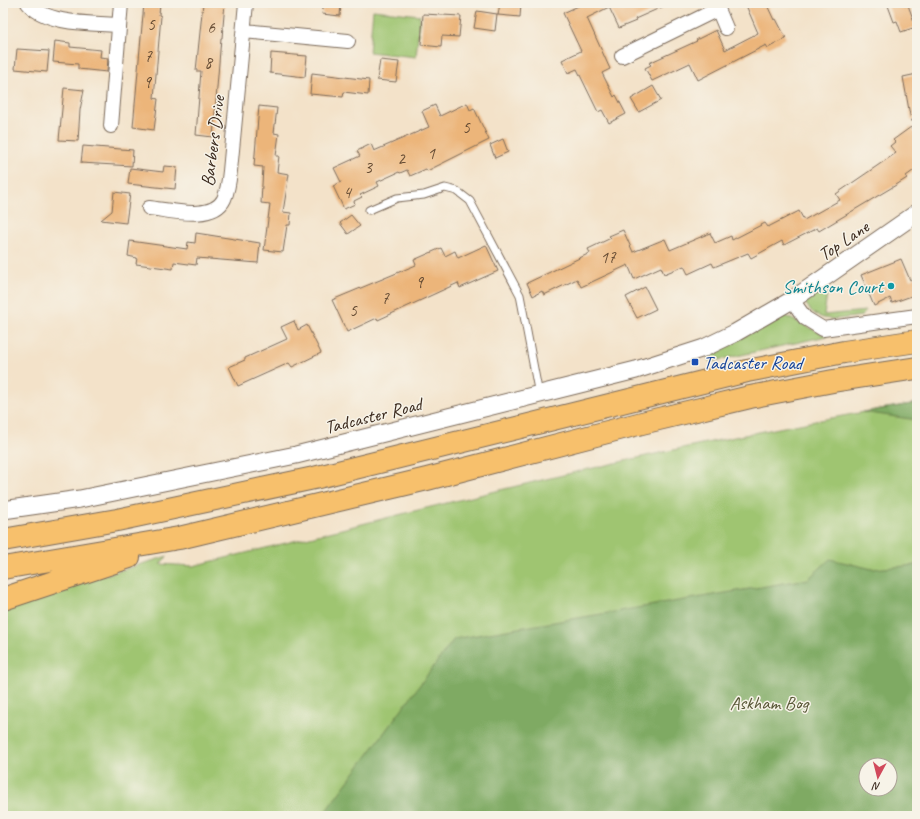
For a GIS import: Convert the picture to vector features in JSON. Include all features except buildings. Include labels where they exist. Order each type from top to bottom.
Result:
[{"type":"highway","points":[[3,540],[118,520],[314,478],[747,371],[844,352],[917,341]]},
{"type":"highway","points":[[3,568],[179,538],[427,479],[642,423],[750,397],[833,381],[917,368]]},
{"type":"highway","points":[[3,599],[117,562],[179,538]]},
{"type":"street","points":[[28,3],[41,14],[55,19],[119,25]]},
{"type":"street","points":[[111,126],[121,3]]},
{"type":"street","name":"Barbers Drive","points":[[149,208],[207,212],[217,208],[224,200],[228,189],[246,3]]},
{"type":"street","points":[[622,56],[717,6],[726,28]]},
{"type":"street","points":[[244,31],[348,41]]},
{"type":"street","name":"Top Lane","points":[[792,300],[917,213]]},
{"type":"street","points":[[792,300],[805,318],[823,329],[917,316]]},
{"type":"street","name":"Tadcaster Road","points":[[3,510],[80,499],[296,455],[636,370],[704,348],[735,333],[792,300]]},
{"type":"lane","points":[[369,210],[397,198],[424,195],[445,188],[457,191],[470,201],[520,295],[539,395]]},
{"type":"green space","points":[[373,10],[420,15],[416,57],[369,52]]},
{"type":"green space","points":[[828,287],[824,315],[866,311],[862,316],[838,319],[824,318],[817,315],[811,311],[806,304],[807,299]]},
{"type":"green space","points":[[785,316],[827,336],[710,362],[706,353],[733,342]]},
{"type":"green space","points":[[917,403],[917,816],[3,816],[3,606],[168,556],[160,564],[193,566],[553,477],[734,437]]},
{"type":"green space","points":[[917,403],[917,420],[863,412]]},
{"type":"green space","name":"Askham Bog","points":[[830,559],[872,569],[917,565],[917,816],[322,816],[454,639],[808,579]]},
{"type":"place","name":"Smithson Court","points":[[891,286]]},
{"type":"place","name":"Tadcaster Road","points":[[695,362]]}]
